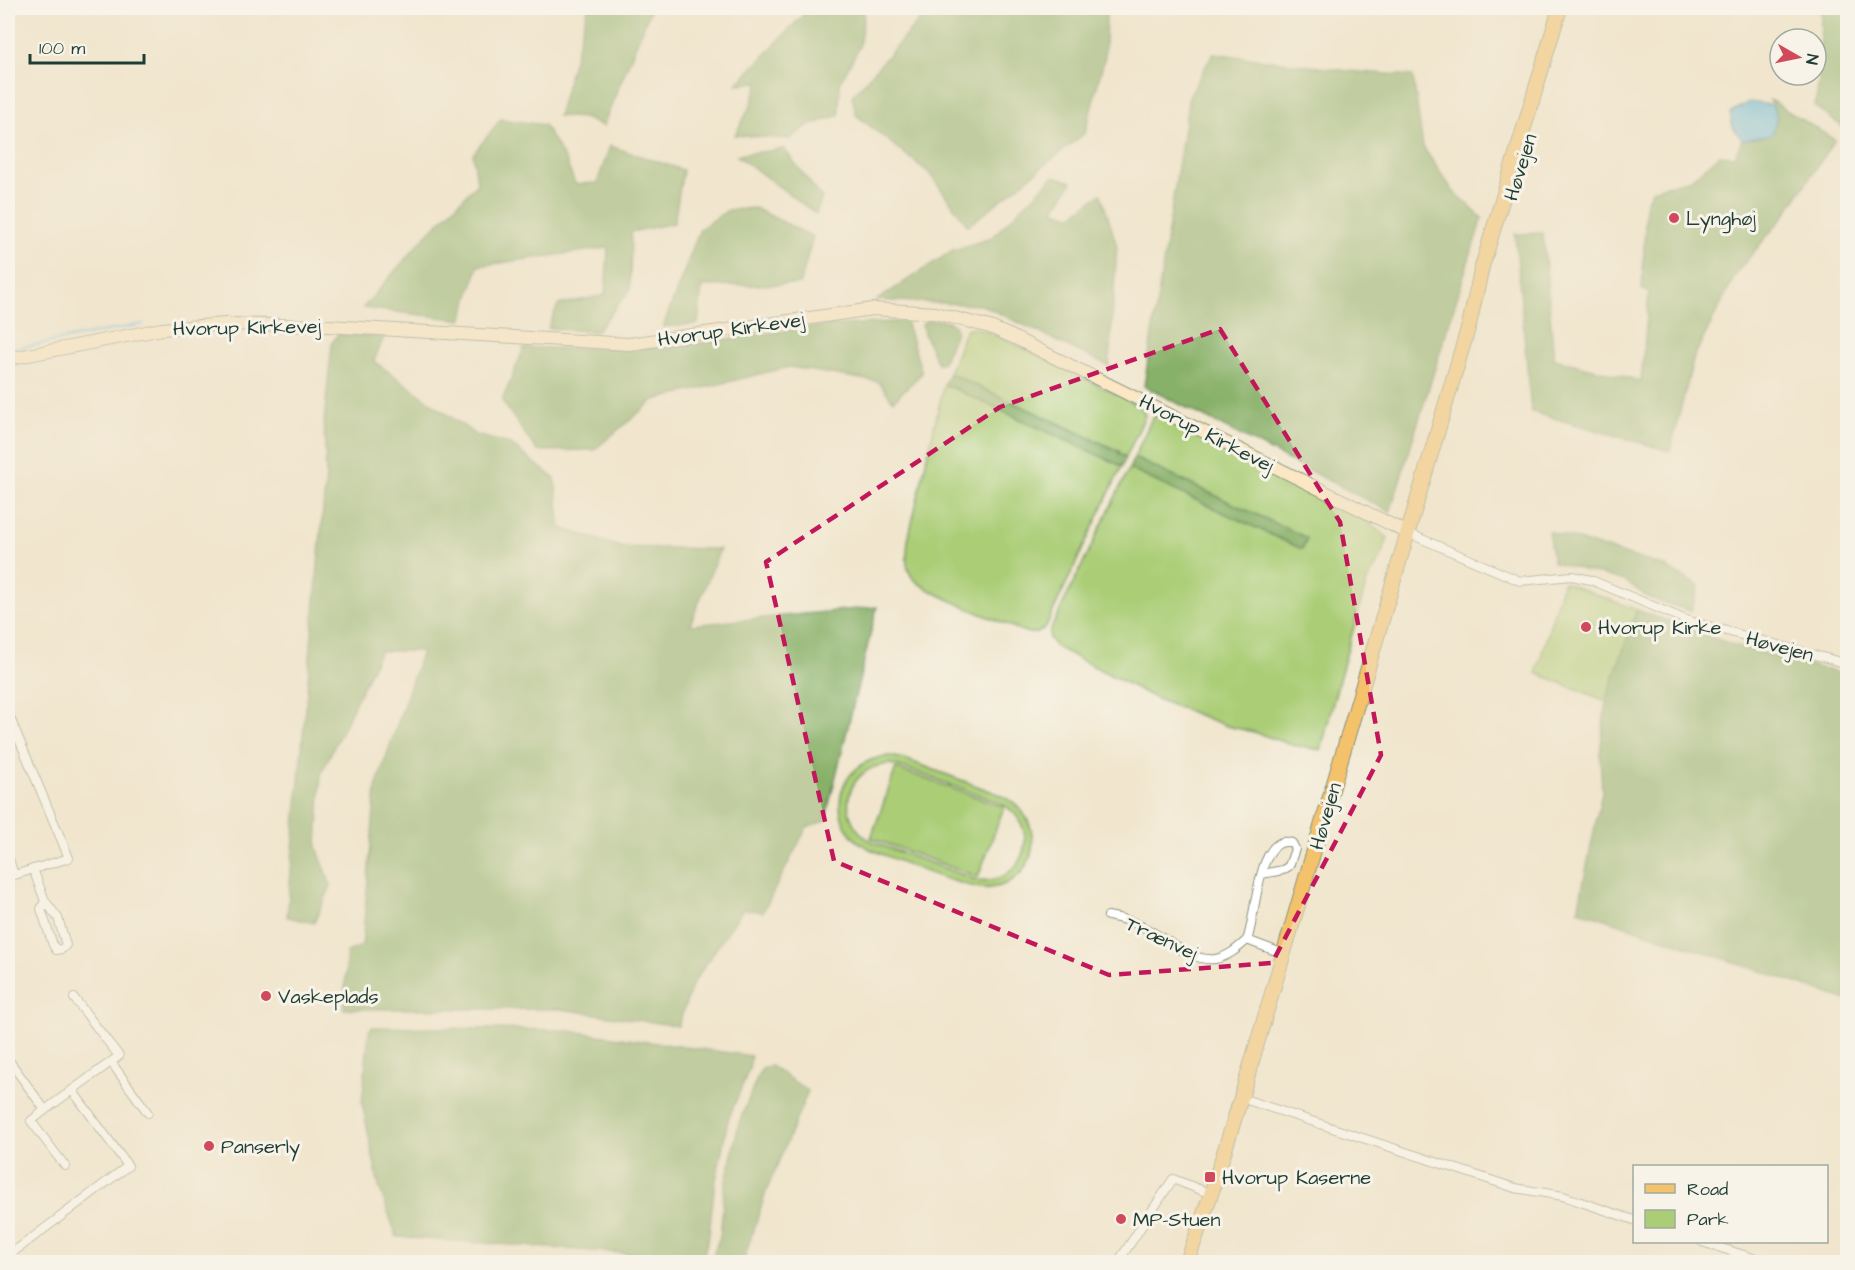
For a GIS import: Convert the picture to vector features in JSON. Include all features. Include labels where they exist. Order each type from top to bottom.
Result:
[{"type":"main road","name":"Høvejen","points":[[1469,325],[1482,267],[1560,8]]},
{"type":"main road","name":"Høvejen","points":[[1187,1263],[1241,1098],[1469,325],[1492,260],[1568,8]]},
{"type":"street","name":"Hvorup Kirkevej","points":[[8,359],[162,329],[226,324],[328,326],[629,344],[863,310],[935,313],[990,327],[1013,337],[1408,533]]},
{"type":"street","name":"Høvejen","points":[[1408,533],[1520,581],[1572,576],[1591,580],[1686,620],[1848,664]]},
{"type":"street","points":[[8,713],[69,858],[10,876],[8,856]]},
{"type":"street","points":[[1262,874],[1283,870],[1289,866],[1295,849],[1292,843],[1286,841],[1272,848],[1262,874],[1247,940],[1284,954]]},
{"type":"street","points":[[33,870],[45,900],[57,918],[66,945],[62,949],[56,950],[53,945],[41,909],[45,900]]},
{"type":"street","name":"Trænvej","points":[[1108,916],[1122,918],[1144,927],[1190,954],[1202,958],[1215,959],[1227,955],[1247,940]]},
{"type":"street","points":[[65,1166],[32,1121],[119,1056],[74,998]]},
{"type":"street","points":[[8,1059],[45,1110]]},
{"type":"street","points":[[111,1062],[148,1113]]},
{"type":"street","points":[[8,1256],[128,1166],[72,1090]]},
{"type":"street","points":[[1241,1098],[1515,1188],[1556,1194],[1633,1219]]},
{"type":"street","points":[[1118,1263],[1173,1179],[1211,1194]]},
{"type":"street","points":[[1705,1243],[1766,1263]]},
{"type":"highlighted area","points":[[1220,329],[1340,522],[1381,755],[1272,963],[1109,975],[834,861],[766,562],[1000,407]]},
{"type":"green space","points":[[588,8],[651,8],[603,126],[583,118],[558,116]]},
{"type":"green space","points":[[865,8],[859,48],[840,82],[839,115],[806,127],[790,139],[735,135],[750,107],[759,82],[737,84],[806,12]]},
{"type":"green space","points":[[930,8],[1106,8],[1105,56],[1085,133],[968,226],[929,173],[856,115],[852,96]]},
{"type":"green space","points":[[1821,8],[1847,8],[1847,130],[1815,107],[1818,87],[1828,87],[1828,27],[1821,27]]},
{"type":"green space","points":[[1213,53],[1349,71],[1413,76],[1423,147],[1453,191],[1482,218],[1390,512],[1144,386],[1189,96]]},
{"type":"green space","points":[[1770,100],[1835,140],[1784,216],[1737,272],[1694,357],[1670,451],[1531,412],[1515,234],[1543,233],[1554,359],[1641,381],[1649,293],[1642,289],[1646,203],[1652,190],[1691,179],[1720,155],[1735,156],[1742,140],[1772,135],[1777,117]]},
{"type":"green space","points":[[501,119],[544,125],[566,161],[575,184],[597,183],[610,146],[683,170],[674,223],[631,232],[630,290],[596,332],[548,328],[558,305],[605,295],[608,248],[478,266],[462,320],[363,308],[420,242],[477,184],[473,154]]},
{"type":"green space","points":[[784,149],[822,198],[816,214],[736,155]]},
{"type":"green space","points":[[1054,176],[1072,182],[1054,211],[1072,215],[1101,194],[1117,246],[1109,366],[982,305],[877,300],[953,250],[991,238]]},
{"type":"green space","points":[[755,208],[813,237],[800,284],[702,286],[698,324],[663,327],[700,229],[728,210]]},
{"type":"green space","points":[[906,321],[922,373],[893,401],[879,382],[789,367],[654,400],[594,450],[537,451],[502,401],[524,348],[665,348],[810,327]]},
{"type":"green space","points":[[925,321],[948,321],[954,325],[956,331],[943,362],[938,364],[922,325]]},
{"type":"green space","points":[[974,327],[1003,338],[1142,407],[1145,416],[1126,457],[1119,454],[1119,451],[949,373],[966,329]]},
{"type":"green space","points":[[338,334],[384,337],[374,361],[476,435],[510,444],[555,479],[561,528],[621,547],[720,549],[690,625],[877,607],[825,821],[807,827],[763,912],[743,909],[693,983],[678,1026],[560,1009],[344,1009],[347,952],[362,946],[376,787],[422,651],[380,651],[321,774],[317,847],[331,886],[314,923],[287,917],[326,475],[324,422],[332,343]]},
{"type":"green space","points":[[949,373],[1120,452],[1119,454],[1126,457],[1122,466],[944,384]]},
{"type":"green space","points":[[944,384],[1122,466],[1046,626],[1037,633],[1025,632],[947,599],[919,583],[909,573],[908,540]]},
{"type":"green space","points":[[1157,415],[1361,517],[1388,538],[1380,559],[1367,581],[1321,750],[1293,745],[1227,726],[1157,699],[1056,647],[1049,638],[1050,631],[1129,469],[1302,549],[1307,538],[1134,458],[1152,418]]},
{"type":"green space","points":[[1134,458],[1307,538],[1302,549],[1129,469]]},
{"type":"green space","points":[[1548,531],[1664,566],[1699,586],[1691,611],[1649,598],[1625,581],[1553,562]]},
{"type":"green space","points":[[1563,582],[1637,610],[1606,701],[1536,673]]},
{"type":"green space","points":[[1637,610],[1736,646],[1847,675],[1847,1000],[1578,910],[1602,792],[1600,754],[1606,701]]},
{"type":"green space","points":[[890,756],[905,759],[1001,795],[1016,804],[1026,817],[1031,832],[1032,847],[1028,861],[1020,874],[1007,883],[990,888],[979,888],[932,874],[872,850],[856,839],[845,826],[841,811],[841,795],[846,781],[856,769],[871,760]],"holes":[[[890,764],[998,802],[1012,811],[1021,823],[1025,837],[1024,851],[1018,863],[1008,873],[994,879],[977,880],[875,843],[862,834],[853,822],[849,810],[849,797],[854,785],[862,774],[874,767]]]},
{"type":"green space","points":[[896,768],[1004,807],[978,877],[871,838]]},
{"type":"green space","points":[[372,1027],[562,1030],[751,1056],[749,1069],[728,1120],[704,1254],[692,1258],[397,1237],[379,1187],[362,1103],[369,1031]]},
{"type":"green space","points":[[771,1066],[808,1091],[766,1192],[743,1262],[714,1262],[713,1255],[720,1236],[724,1190],[739,1123],[759,1073],[764,1067]]},
{"type":"water","points":[[1749,102],[1772,105],[1777,117],[1772,135],[1742,140],[1731,124],[1731,112]]},
{"type":"waterway","points":[[8,350],[143,324]]},
{"type":"waterway","points":[[8,366],[30,361]]},
{"type":"place","name":"Lynghøj","points":[[1674,218]]},
{"type":"place","name":"Hvorup Kirke","points":[[1586,627]]},
{"type":"place","name":"Vaskeplads","points":[[266,996]]},
{"type":"place","name":"Panserly","points":[[209,1146]]},
{"type":"place","name":"Hvorup Kaserne","points":[[1210,1177]]},
{"type":"place","name":"MP-Stuen","points":[[1121,1219]]}]
